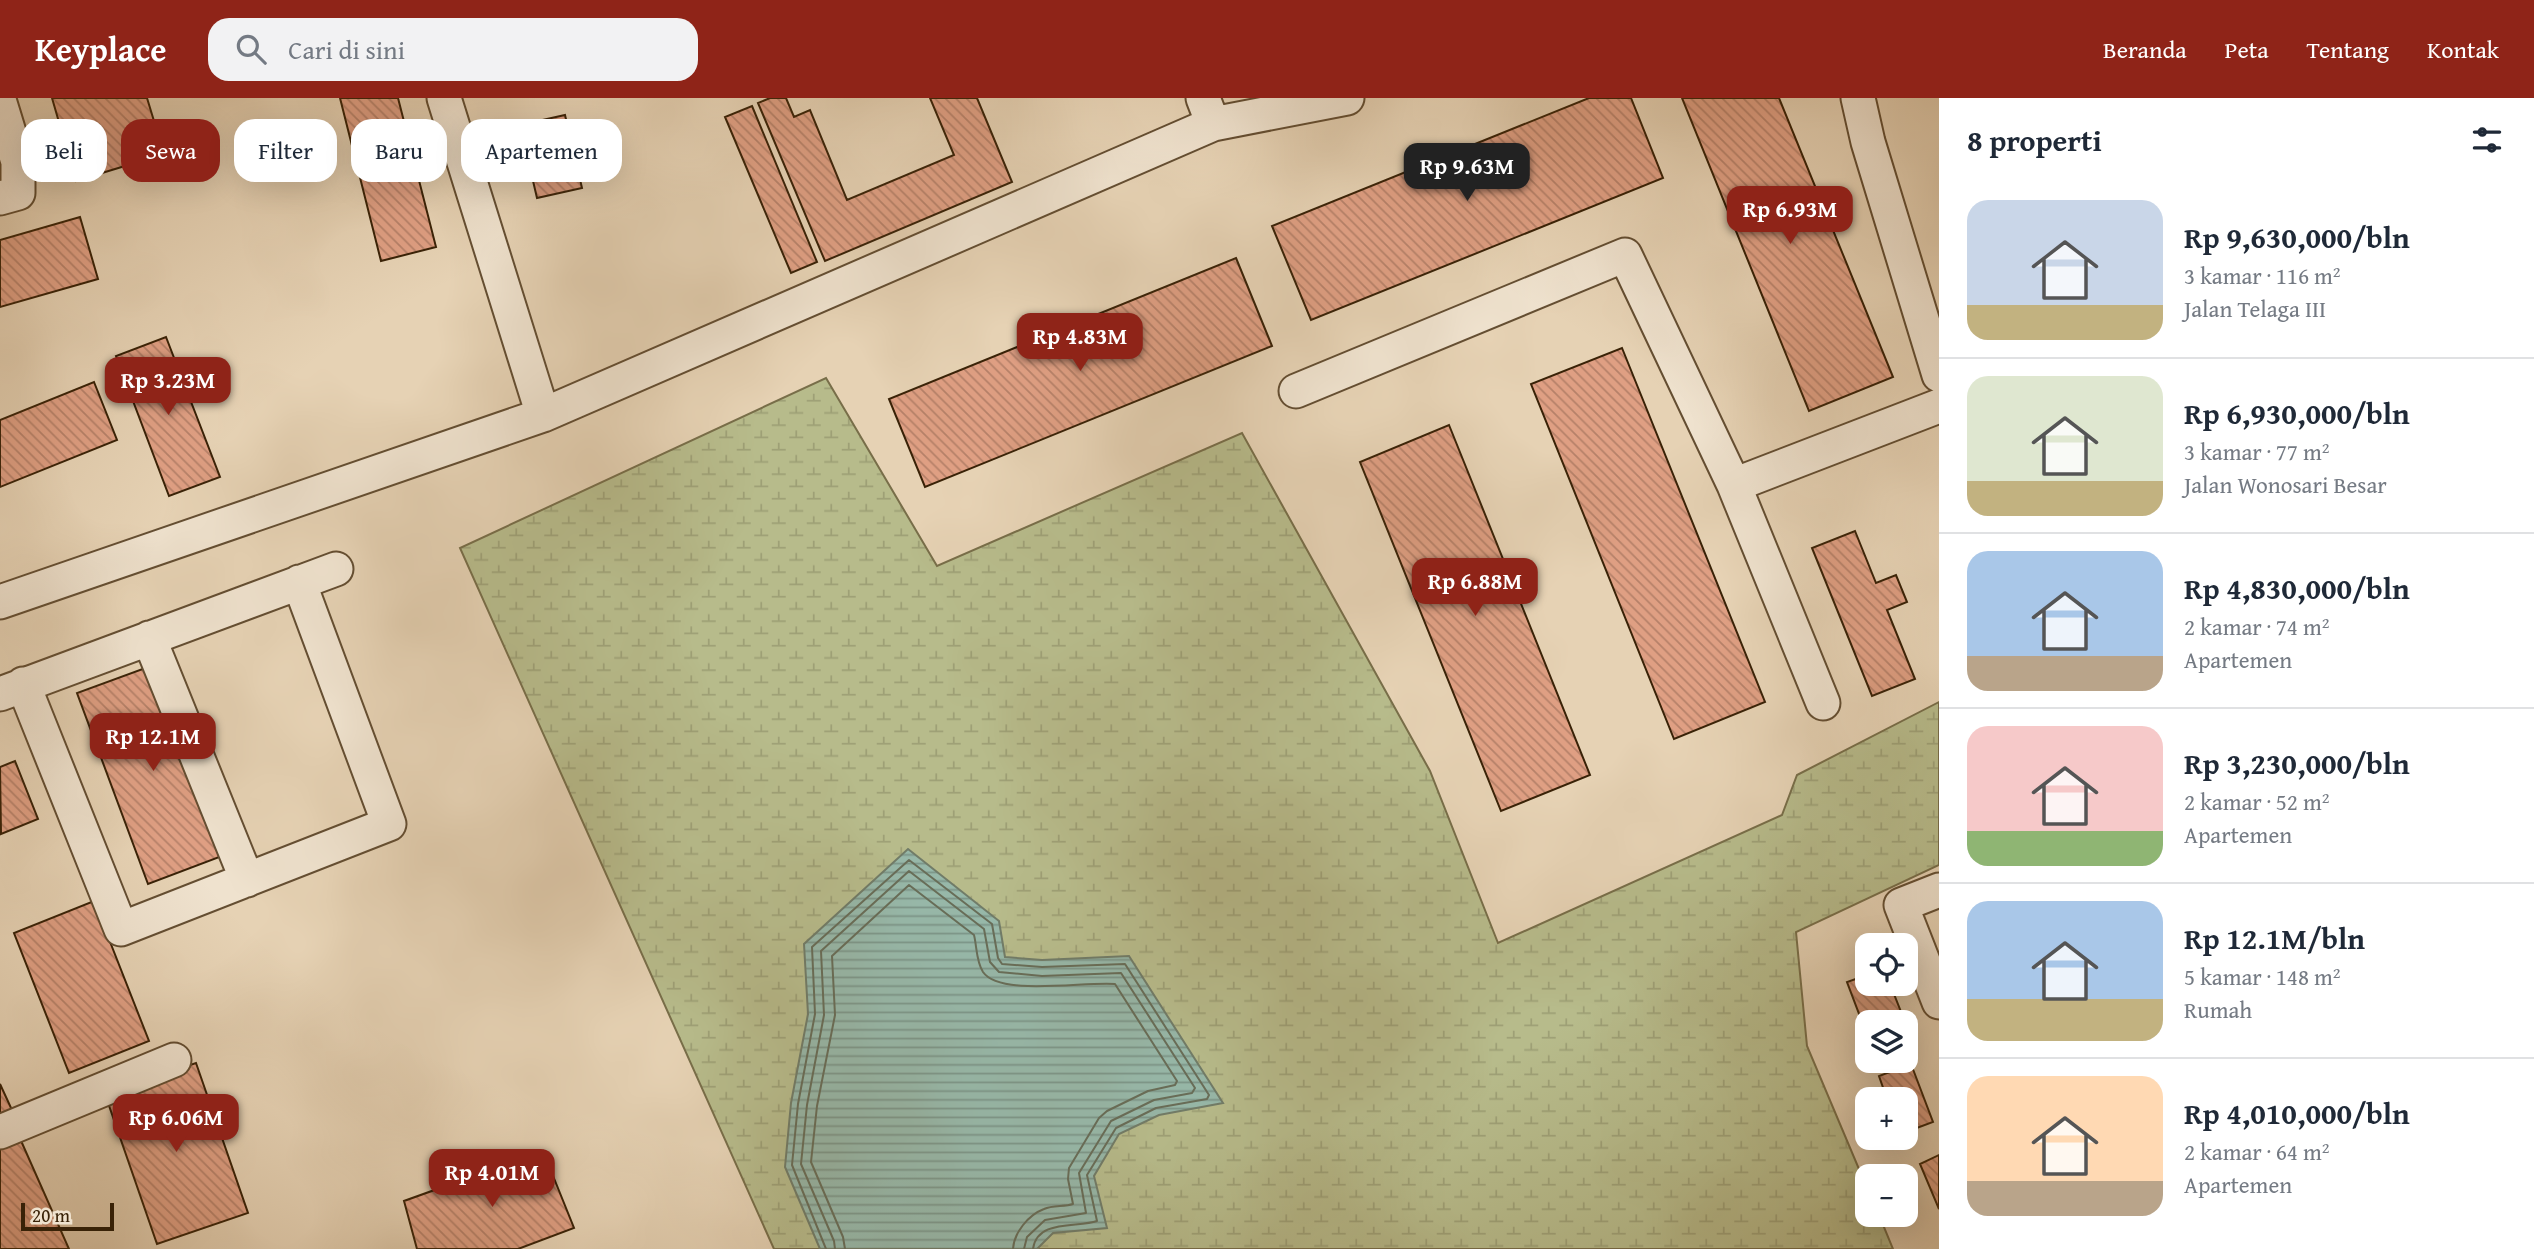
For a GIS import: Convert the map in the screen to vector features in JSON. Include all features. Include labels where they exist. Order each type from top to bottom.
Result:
[{"type":"street","points":[[444,98],[543,415]]},
{"type":"street","points":[[0,602],[543,415],[1208,111],[1347,98]]},
{"type":"street","points":[[1858,98],[1868,142],[1939,375]]},
{"type":"street","points":[[0,103],[18,162],[18,192],[0,198]]},
{"type":"street","points":[[1296,391],[1625,256],[1734,485],[1823,703]]},
{"type":"street","points":[[1734,485],[1939,407]]},
{"type":"street","points":[[299,582],[389,824],[121,929],[11,689],[299,582],[336,569]]},
{"type":"street","points":[[149,638],[247,880]]},
{"type":"street","points":[[1939,890],[1904,902],[1901,907],[1939,1002]]},
{"type":"street","points":[[0,1132],[174,1060]]},
{"type":"green space","points":[[826,378],[937,566],[1242,433],[1430,771],[1498,943],[1782,815],[1797,775],[1939,702],[1939,865],[1796,932],[1807,1046],[1857,1164],[1855,1227],[1884,1227],[1893,1249],[774,1249],[460,548]]},
{"type":"water","points":[[908,849],[999,921],[1005,957],[1042,960],[1129,956],[1223,1103],[1159,1115],[1119,1134],[1094,1176],[1107,1228],[1053,1233],[1037,1249],[820,1249],[785,1167],[791,1103],[808,1014],[804,944]]},
{"type":"building","points":[[52,98],[147,98],[153,119],[121,119],[121,167],[107,171],[107,119],[58,119]]},
{"type":"building","points":[[340,98],[398,98],[403,119],[351,119],[351,142]]},
{"type":"building","points":[[770,98],[786,98],[794,117],[810,110],[847,200],[954,155],[930,98],[977,98],[1012,182],[825,261],[758,103]]},
{"type":"building","points":[[1589,98],[1631,98],[1663,178],[1311,320],[1272,226]]},
{"type":"building","points":[[1682,98],[1779,98],[1893,377],[1809,411]]},
{"type":"building","points":[[752,106],[817,262],[791,273],[725,117]]},
{"type":"building","points":[[565,115],[566,119],[547,119]]},
{"type":"building","points":[[361,182],[419,182],[436,247],[381,261]]},
{"type":"building","points":[[533,182],[581,182],[582,188],[537,198]]},
{"type":"building","points":[[80,217],[98,279],[0,307],[0,240]]},
{"type":"building","points":[[1236,258],[1272,346],[925,487],[889,399]]},
{"type":"building","points":[[166,337],[220,477],[169,496],[116,356]]},
{"type":"building","points":[[1622,348],[1765,702],[1674,739],[1531,384]]},
{"type":"building","points":[[94,382],[117,440],[0,487],[0,420]]},
{"type":"building","points":[[1449,425],[1590,775],[1501,811],[1360,462]]},
{"type":"building","points":[[1855,531],[1876,583],[1896,575],[1907,602],[1887,610],[1915,679],[1872,696],[1812,548]]},
{"type":"building","points":[[159,663],[230,853],[148,884],[77,693]]},
{"type":"building","points":[[15,761],[38,819],[1,834],[0,767]]},
{"type":"building","points":[[94,901],[149,1041],[69,1073],[14,933]]},
{"type":"building","points":[[1855,979],[1855,996],[1895,996],[1900,1010],[1858,1010],[1847,982]]},
{"type":"building","points":[[196,1063],[248,1213],[157,1244],[105,1094]]},
{"type":"building","points":[[1887,1073],[1914,1073],[1933,1122],[1918,1128],[1918,1087],[1883,1087],[1879,1076]]},
{"type":"building","points":[[0,1084],[12,1110],[0,1116]]},
{"type":"building","points":[[18,1134],[69,1249],[0,1249],[0,1141]]},
{"type":"building","points":[[543,1151],[574,1228],[518,1249],[417,1249],[404,1201]]},
{"type":"building","points":[[1939,1155],[1939,1209],[1920,1164]]}]
